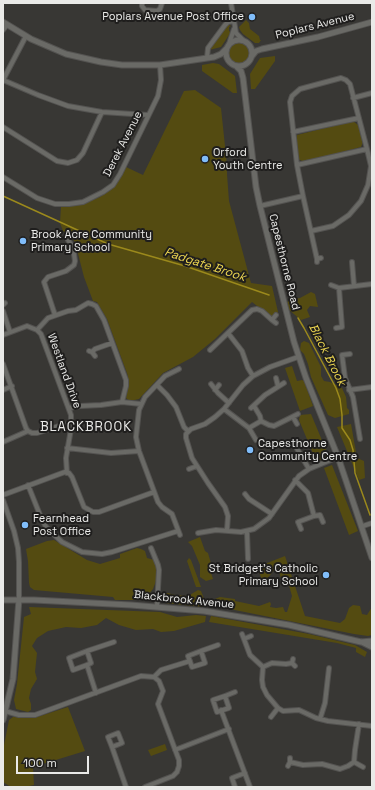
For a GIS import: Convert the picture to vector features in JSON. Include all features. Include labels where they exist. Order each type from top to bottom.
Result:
[{"type":"street","points":[[142,3],[145,10],[157,11],[160,9],[162,3]]},
{"type":"street","points":[[229,63],[226,56],[228,46],[233,36],[234,27],[231,3]]},
{"type":"street","points":[[207,58],[208,48],[225,25],[228,22],[234,21]]},
{"type":"street","points":[[3,30],[5,23],[26,36],[66,54],[122,65],[160,65],[207,58],[221,54],[235,40],[242,40]]},
{"type":"street","name":"Poplars Avenue","points":[[252,56],[256,51],[262,49],[371,24]]},
{"type":"street","points":[[234,27],[237,36],[242,40],[256,48],[262,49]]},
{"type":"street","points":[[26,36],[3,80],[68,106],[102,112],[148,115]]},
{"type":"street","points":[[214,56],[237,67],[245,66],[252,56],[251,47],[248,44]]},
{"type":"street","name":"Capesthorne Road","points":[[243,78],[248,63]]},
{"type":"street","name":"Derek Avenue","points":[[3,177],[37,198],[49,203],[69,204],[89,200],[108,189],[117,180],[159,92],[161,80],[160,65]]},
{"type":"street","name":"Capesthorne Road","points":[[237,67],[241,71],[243,78],[256,187],[287,317],[298,357],[338,457],[372,558]]},
{"type":"street","points":[[311,231],[333,226],[349,215],[361,201],[368,185],[371,166],[367,149],[350,84],[341,78],[300,89],[294,93],[290,102],[297,165],[311,231],[319,259]]},
{"type":"street","points":[[354,98],[372,93]]},
{"type":"street","points":[[3,127],[57,160],[68,163],[77,160],[83,154],[102,112]]},
{"type":"street","points":[[293,132],[359,118]]},
{"type":"street","points":[[297,165],[367,149]]},
{"type":"street","points":[[260,206],[303,196]]},
{"type":"street","points":[[55,315],[44,282],[48,276],[66,270],[74,265],[75,261],[73,248],[68,240]]},
{"type":"street","points":[[64,250],[73,248]]},
{"type":"street","points":[[354,286],[352,264],[358,266]]},
{"type":"street","points":[[331,285],[338,288],[372,284]]},
{"type":"street","points":[[336,328],[342,327],[338,288]]},
{"type":"street","points":[[37,330],[46,320],[55,315],[76,310],[88,304],[96,306],[103,317],[126,383],[122,402]]},
{"type":"street","points":[[210,350],[252,310],[257,309],[262,311],[276,323]]},
{"type":"street","points":[[3,311],[10,332]]},
{"type":"street","points":[[272,320],[276,315]]},
{"type":"street","name":"Westland Drive","points":[[3,335],[27,326],[42,334],[71,415],[67,448],[67,472]]},
{"type":"street","points":[[228,333],[242,351],[248,368],[253,376]]},
{"type":"street","points":[[92,353],[95,349],[112,343]]},
{"type":"street","points":[[350,354],[342,355],[344,378],[353,397],[360,439]]},
{"type":"street","points":[[188,431],[205,424],[224,409],[243,385],[253,376],[270,367],[298,357]]},
{"type":"street","points":[[3,364],[28,432]]},
{"type":"street","points":[[28,485],[46,527],[62,542],[82,552],[102,554],[179,533],[172,514],[160,504],[154,492],[136,437],[141,404],[145,397],[170,372],[179,369]]},
{"type":"street","points":[[276,378],[278,386]]},
{"type":"street","points":[[284,383],[264,395],[252,407],[260,416],[261,421],[274,426],[298,414]]},
{"type":"street","points":[[211,384],[215,390],[229,403]]},
{"type":"street","points":[[157,385],[176,407],[184,427],[188,431]]},
{"type":"street","points":[[215,390],[219,385]]},
{"type":"street","points":[[3,390],[12,386]]},
{"type":"street","points":[[349,390],[372,387]]},
{"type":"street","points":[[69,408],[122,402],[141,404]]},
{"type":"street","points":[[224,409],[249,428],[256,440]]},
{"type":"street","points":[[293,417],[296,424]]},
{"type":"street","points":[[249,428],[261,421]]},
{"type":"street","points":[[3,442],[28,432],[37,434],[71,424]]},
{"type":"street","points":[[188,431],[186,438],[192,458],[226,507],[228,516],[227,530]]},
{"type":"street","points":[[296,447],[309,469]]},
{"type":"street","points":[[67,448],[111,453],[140,451]]},
{"type":"street","points":[[198,533],[211,530],[247,532],[260,526],[272,514],[296,480],[309,469],[338,457]]},
{"type":"street","points":[[189,469],[197,466]]},
{"type":"street","points":[[3,494],[62,472],[67,472],[72,477],[82,505],[86,509],[93,512],[99,512],[154,492]]},
{"type":"street","points":[[296,480],[308,493],[314,516]]},
{"type":"street","points":[[245,494],[249,499],[272,514]]},
{"type":"street","points":[[3,500],[14,531],[20,562],[19,600],[13,679],[3,720]]},
{"type":"street","points":[[260,505],[263,500]]},
{"type":"street","points":[[300,529],[298,522],[314,516],[320,515],[323,522]]},
{"type":"street","points":[[362,526],[372,523]]},
{"type":"street","points":[[247,532],[248,559]]},
{"type":"street","points":[[150,548],[159,570],[157,606]]},
{"type":"street","name":"Blackbrook Avenue","points":[[3,600],[157,606],[212,612],[289,625],[361,642],[372,648]]},
{"type":"street","points":[[251,636],[243,636],[250,655],[263,667]]},
{"type":"street","name":"Blackbrook Avenue","points":[[361,642],[372,641]]},
{"type":"street","points":[[87,651],[91,663],[73,670],[69,658],[87,651],[114,642]]},
{"type":"street","points":[[201,651],[205,663],[192,668],[188,656],[201,651],[218,645]]},
{"type":"street","points":[[154,677],[161,670],[190,661]]},
{"type":"street","points":[[263,667],[272,663],[286,664],[293,662]]},
{"type":"street","points":[[87,665],[96,693]]},
{"type":"street","points":[[263,667],[262,680],[266,694],[278,708],[283,711],[299,710],[320,719],[372,726]]},
{"type":"street","points":[[320,719],[325,703],[329,668]]},
{"type":"street","points":[[5,711],[19,715],[31,716],[141,676],[154,677],[159,682],[163,691],[158,704],[179,763],[178,769],[170,778],[145,787]]},
{"type":"street","points":[[225,696],[229,708],[217,712],[213,700],[235,692]]},
{"type":"street","points":[[271,716],[278,708]]},
{"type":"street","points":[[221,710],[250,787]]},
{"type":"street","points":[[354,762],[359,724]]},
{"type":"street","points":[[175,750],[229,729]]},
{"type":"street","points":[[112,748],[126,787]]},
{"type":"street","points":[[289,762],[303,765],[322,764],[340,769],[354,762]]},
{"type":"street","points":[[354,762],[363,767]]},
{"type":"street","points":[[235,787],[232,778],[245,773]]},
{"type":"shaded area","points":[[246,20],[249,23],[250,29],[259,36],[261,40],[259,43],[255,43],[240,30],[239,27]]},
{"type":"shaded area","points":[[228,24],[231,26],[229,27],[229,31],[231,32],[221,47],[209,50]]},
{"type":"shaded area","points":[[239,42],[247,45],[250,53],[247,61],[239,64],[231,61],[228,53],[231,45]]},
{"type":"shaded area","points":[[275,56],[275,61],[255,89],[251,89],[250,74],[260,58]]},
{"type":"shaded area","points":[[213,63],[219,64],[235,76],[237,93],[233,93],[202,71],[202,65]]},
{"type":"shaded area","points":[[195,90],[221,108],[229,201],[251,283],[272,286],[278,312],[273,317],[270,316],[252,302],[215,339],[193,357],[163,373],[139,399],[130,401],[126,398],[128,376],[107,319],[97,302],[93,301],[84,277],[75,242],[63,231],[60,223],[61,206],[83,204],[100,197],[115,185],[126,167],[143,175],[184,91]]},
{"type":"shaded area","points":[[353,121],[358,125],[363,142],[361,147],[304,162],[298,159],[297,135]]},
{"type":"shaded area","points":[[311,292],[315,294],[318,307],[310,306],[307,310],[310,317],[301,320],[288,309],[287,302],[291,299],[300,298]]},
{"type":"shaded area","points":[[304,341],[309,343],[321,367],[321,376],[324,381],[330,382],[342,388],[346,397],[349,414],[335,418],[328,415],[311,377],[304,354],[300,350],[301,343]]},
{"type":"shaded area","points":[[292,366],[297,381],[304,381],[313,406],[300,411],[285,368]]},
{"type":"shaded area","points":[[311,414],[329,457],[316,461],[299,420],[300,415]]},
{"type":"shaded area","points":[[351,424],[357,458],[364,461],[365,478],[359,480],[337,427]]},
{"type":"shaded area","points":[[332,465],[358,531],[349,535],[324,468]]},
{"type":"shaded area","points":[[200,537],[205,551],[208,553],[212,567],[211,573],[213,579],[206,581],[200,577],[200,565],[192,546],[188,542]]},
{"type":"shaded area","points":[[54,540],[87,560],[100,564],[120,558],[120,554],[137,548],[141,549],[145,551],[147,558],[154,560],[156,563],[156,581],[153,589],[142,599],[136,600],[115,600],[113,597],[34,590],[30,587],[29,583],[26,549]]},
{"type":"shaded area","points":[[285,556],[305,616],[340,623],[345,619],[349,608],[353,605],[360,606],[362,614],[367,615],[372,607],[372,635],[368,636],[354,634],[210,605],[215,599],[220,597],[235,599],[235,601],[259,606],[270,602],[270,607],[283,607],[285,612],[287,612],[292,596],[288,582],[282,581],[278,569],[275,569],[267,579],[262,580],[257,567]]},
{"type":"shaded area","points":[[189,558],[201,587],[196,587],[187,561]]},
{"type":"shaded area","points":[[198,590],[201,591],[206,604],[204,607],[165,603],[162,599],[163,594],[168,593],[188,596]]},
{"type":"shaded area","points":[[29,607],[160,612],[177,617],[196,615],[206,616],[205,622],[174,631],[161,632],[153,629],[136,630],[119,625],[106,618],[97,625],[81,628],[66,627],[48,631],[37,638],[32,646],[37,653],[35,672],[37,679],[31,689],[29,698],[31,710],[28,712],[16,709],[14,700],[24,617],[31,614]]},
{"type":"shaded area","points":[[211,616],[309,634],[355,645],[367,652],[365,657],[356,652],[356,648],[337,643],[209,622]]},
{"type":"shaded area","points":[[68,707],[85,751],[33,767],[34,785],[25,787],[11,787],[3,782],[3,750],[9,720],[13,717],[34,718]]},
{"type":"shaded area","points":[[165,744],[167,750],[151,756],[148,750]]},
{"type":"waterway","name":"Padgate Brook","points":[[3,196],[108,244],[185,266],[269,295]]},
{"type":"waterway","name":"Black Brook","points":[[298,318],[336,388],[340,399],[342,428],[350,440],[353,450],[355,473],[370,515]]},
{"type":"place","name":"Poplars Avenue Post Office","points":[[252,17]]},
{"type":"place","name":"Orford Youth Centre","points":[[205,159]]},
{"type":"place","name":"Brook Acre Community Primary School","points":[[23,241]]},
{"type":"place","name":"Capesthorne Community Centre","points":[[250,450]]},
{"type":"place","name":"Fearnhead Post Office","points":[[25,525]]},
{"type":"place","name":"St Bridget's Catholic Primary School","points":[[326,575]]},
{"type":"district","name":"BLACKBROOK","points":[[86,427]]}]
